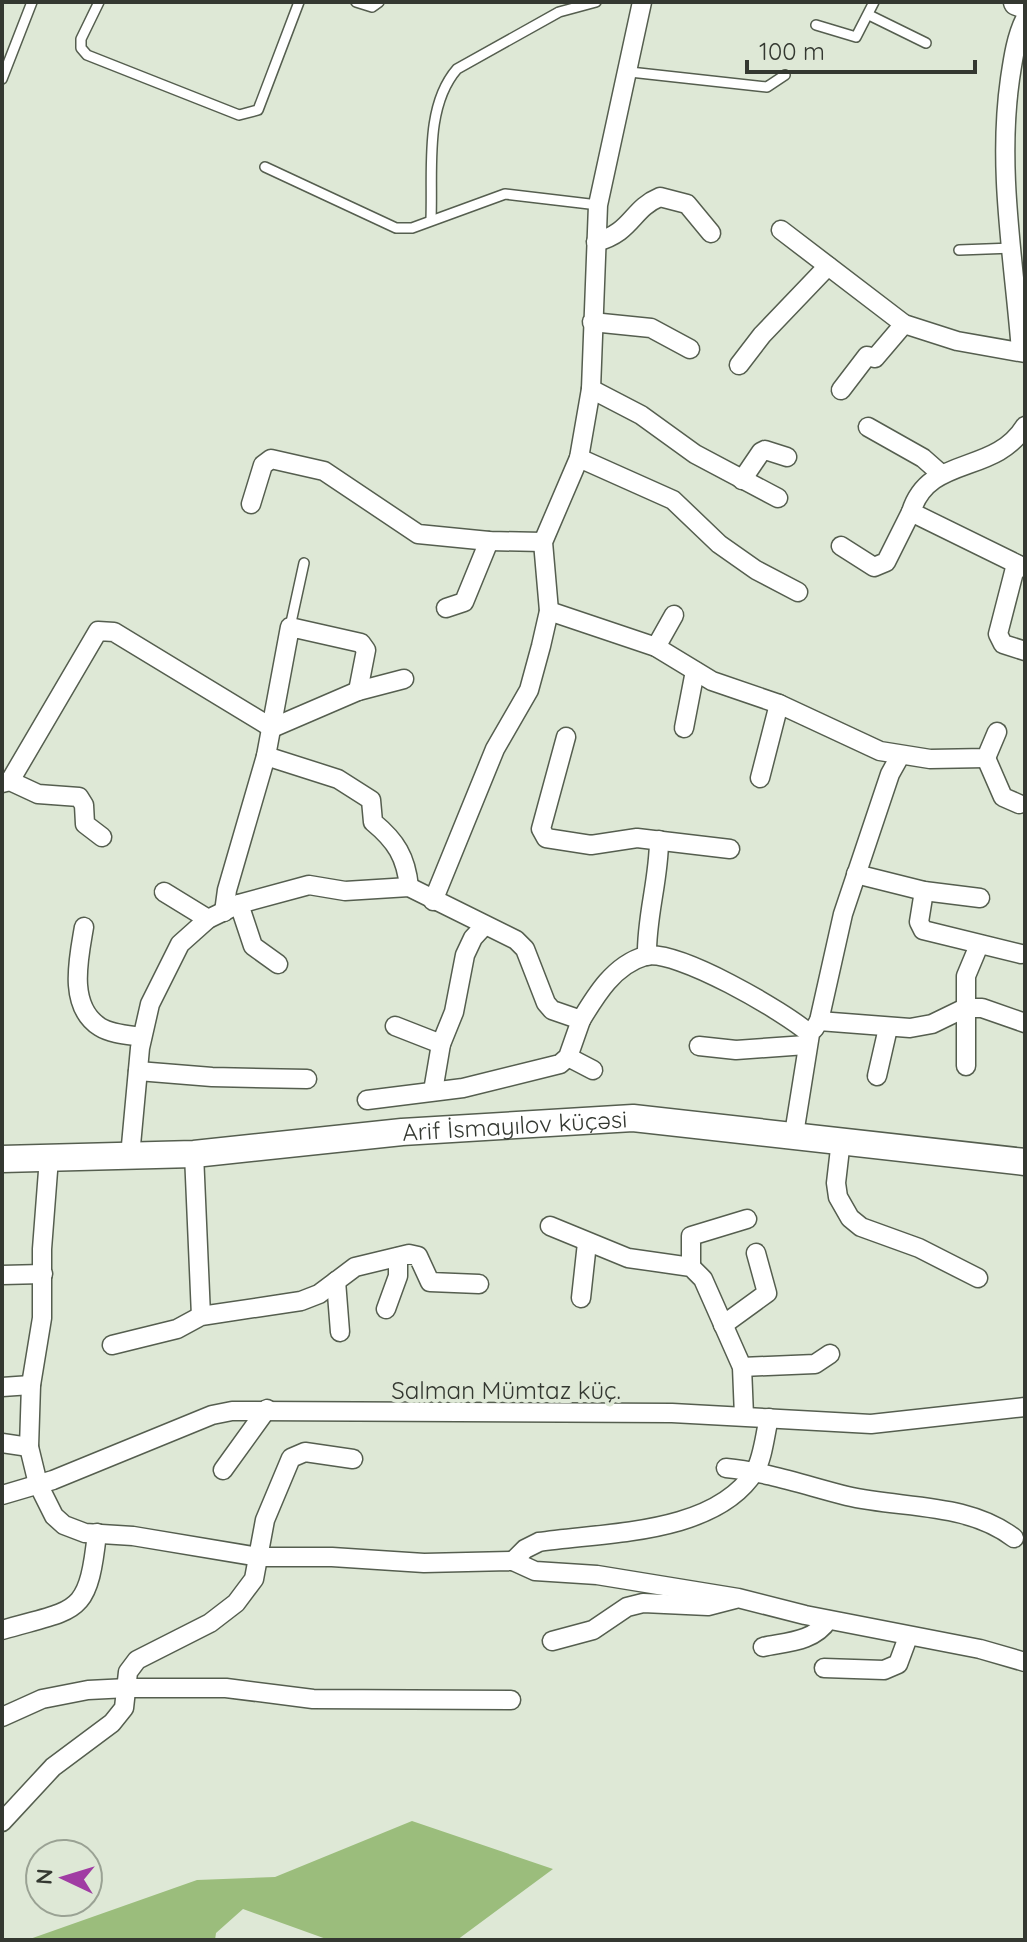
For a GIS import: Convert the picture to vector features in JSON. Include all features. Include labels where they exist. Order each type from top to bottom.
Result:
[{"type":"street","points":[[433,901],[495,749],[529,690],[549,611],[543,542],[579,458],[591,389],[598,205],[630,72],[642,2]]},
{"type":"street","points":[[1017,2],[1025,5]]},
{"type":"street","points":[[781,230],[904,324],[957,341],[1023,352],[1003,177],[1003,130],[1013,59],[1025,19]]},
{"type":"street","points":[[596,242],[619,235],[644,206],[660,197],[687,204],[711,233]]},
{"type":"street","points":[[739,365],[762,335],[828,266]]},
{"type":"street","points":[[592,322],[651,328],[690,349]]},
{"type":"street","points":[[841,390],[867,356],[875,358],[904,324]]},
{"type":"street","points":[[591,389],[641,415],[695,454],[778,498]]},
{"type":"street","points":[[841,546],[874,567],[881,566],[886,562],[923,486],[940,473],[997,455],[1025,426]]},
{"type":"street","points":[[868,427],[932,465],[940,473]]},
{"type":"street","points":[[742,480],[761,452],[765,450],[787,457]]},
{"type":"street","points":[[579,458],[673,500],[719,544],[756,570],[798,592]]},
{"type":"street","points":[[251,504],[263,465],[271,459],[324,471],[418,534],[489,541],[543,542]]},
{"type":"street","points":[[911,512],[1021,566],[998,634],[1003,644],[1025,651]]},
{"type":"street","points":[[446,608],[464,602],[489,541]]},
{"type":"street","points":[[549,611],[656,647],[712,681],[779,704],[880,751],[900,756],[986,758]]},
{"type":"street","points":[[656,647],[674,615]]},
{"type":"street","points":[[224,912],[227,890],[266,756],[290,627],[361,643],[366,650],[358,691]]},
{"type":"street","points":[[102,837],[85,824],[84,805],[79,797],[38,794],[6,782],[98,631],[114,632],[272,728]]},
{"type":"street","points":[[684,728],[695,671]]},
{"type":"street","points":[[272,728],[358,691],[404,679]]},
{"type":"street","points":[[760,778],[779,704]]},
{"type":"street","points":[[997,732],[986,758],[1003,797],[1019,804]]},
{"type":"street","points":[[566,737],[541,829],[546,838],[591,845],[637,838],[730,849]]},
{"type":"street","points":[[266,756],[338,779],[371,800],[373,822],[393,838],[403,856],[409,887]]},
{"type":"street","points":[[794,1134],[812,1033],[836,939],[890,774],[900,756]]},
{"type":"street","points":[[647,956],[646,933],[659,869],[659,840]]},
{"type":"street","points":[[856,874],[924,891],[980,898]]},
{"type":"street","points":[[130,1156],[142,1037],[150,1004],[180,944],[224,912],[309,885],[345,891],[409,887],[516,940],[525,949],[546,1003],[552,1010],[581,1020]]},
{"type":"street","points":[[924,891],[919,922],[923,930],[1021,954]]},
{"type":"street","points":[[164,892],[224,912],[253,946],[278,964]]},
{"type":"street","points":[[433,1091],[441,1044],[454,1012],[465,955],[473,938],[484,926]]},
{"type":"street","points":[[84,927],[76,982],[79,995],[94,1022],[102,1029],[142,1037]]},
{"type":"street","points":[[966,1066],[966,976],[979,945]]},
{"type":"street","points":[[367,1100],[540,1072],[560,1064],[568,1057],[581,1020],[599,990],[621,968],[647,956],[662,957],[717,977],[773,1006],[812,1033]]},
{"type":"street","points":[[699,1046],[736,1050],[812,1033],[932,1024],[965,1008],[982,1008],[1025,1023]]},
{"type":"street","points":[[395,1026],[441,1044]]},
{"type":"street","points":[[877,1076],[888,1028]]},
{"type":"street","points":[[568,1057],[593,1070]]},
{"type":"street","points":[[138,1071],[212,1077],[307,1079]]},
{"type":"street","name":"Arif İsmayılov küçəsi","points":[[2,1159],[194,1154],[402,1132],[633,1118],[1025,1162]]},
{"type":"street","points":[[841,1140],[836,1183],[838,1197],[850,1218],[861,1227],[919,1248],[978,1278]]},
{"type":"street","points":[[194,1154],[201,1316]]},
{"type":"street","points":[[49,1158],[42,1318],[31,1385],[29,1447],[38,1484],[54,1516],[64,1525],[97,1533],[190,1544],[259,1557],[332,1557],[424,1563],[513,1561],[535,1571],[597,1575],[738,1598],[908,1637],[980,1649],[1025,1662]]},
{"type":"street","points":[[691,1267],[691,1236],[747,1219]]},
{"type":"street","points":[[550,1226],[628,1258],[691,1267],[703,1279],[742,1367],[744,1416]]},
{"type":"street","points":[[581,1298],[587,1243]]},
{"type":"street","points":[[723,1325],[767,1293],[756,1253]]},
{"type":"street","points":[[112,1345],[177,1329],[201,1316],[252,1305],[301,1301],[355,1267],[398,1257],[418,1256],[430,1282],[479,1284]]},
{"type":"street","points":[[386,1309],[398,1276],[398,1257]]},
{"type":"street","points":[[2,1275],[43,1274]]},
{"type":"street","points":[[336,1281],[340,1332]]},
{"type":"street","points":[[742,1367],[815,1364],[830,1354]]},
{"type":"street","points":[[2,1387],[31,1385]]},
{"type":"street","name":"Salman Mümtaz küç.","points":[[2,1495],[38,1484],[212,1415],[267,1409],[343,1414],[744,1416],[895,1423],[1025,1407]]},
{"type":"street","points":[[223,1470],[267,1409]]},
{"type":"street","points":[[513,1561],[525,1549],[539,1542],[654,1527],[704,1514],[732,1496],[756,1470],[769,1418]]},
{"type":"street","points":[[2,1443],[29,1447]]},
{"type":"street","points":[[2,1822],[53,1767],[112,1723],[124,1708],[128,1672],[137,1660],[210,1623],[236,1603],[254,1579],[265,1520],[291,1458],[305,1452],[353,1459]]},
{"type":"street","points":[[726,1468],[756,1470],[849,1496],[964,1513],[984,1520],[1014,1538]]},
{"type":"street","points":[[2,1630],[65,1612],[86,1596],[92,1580],[97,1533]]},
{"type":"street","points":[[552,1641],[593,1630],[627,1607],[643,1603],[708,1606],[738,1598]]},
{"type":"street","points":[[763,1647],[808,1637],[822,1630],[828,1620]]},
{"type":"street","points":[[824,1668],[884,1670],[898,1664],[908,1637]]},
{"type":"street","points":[[2,1717],[42,1699],[88,1690],[128,1688],[226,1688],[313,1699],[511,1700]]},
{"type":"lane","points":[[2,79],[32,2]]},
{"type":"lane","points":[[99,2],[81,39],[81,48],[87,55],[239,115],[248,115],[258,110],[299,2]]},
{"type":"lane","points":[[356,2],[372,7],[379,2]]},
{"type":"lane","points":[[431,219],[436,111],[447,81],[457,69],[559,12],[596,2]]},
{"type":"lane","points":[[816,25],[856,37],[874,2]]},
{"type":"lane","points":[[869,15],[926,43]]},
{"type":"lane","points":[[630,72],[767,87],[785,75]]},
{"type":"lane","points":[[265,167],[396,228],[412,228],[505,194],[598,205]]},
{"type":"lane","points":[[959,250],[1013,248]]},
{"type":"lane","points":[[290,627],[304,563]]},
{"type":"green space","points":[[412,1821],[553,1869],[457,1940],[329,1940],[243,1909],[216,1933],[215,1940],[27,1940],[89,1918],[104,1918],[104,1913],[197,1880],[275,1877]]}]
